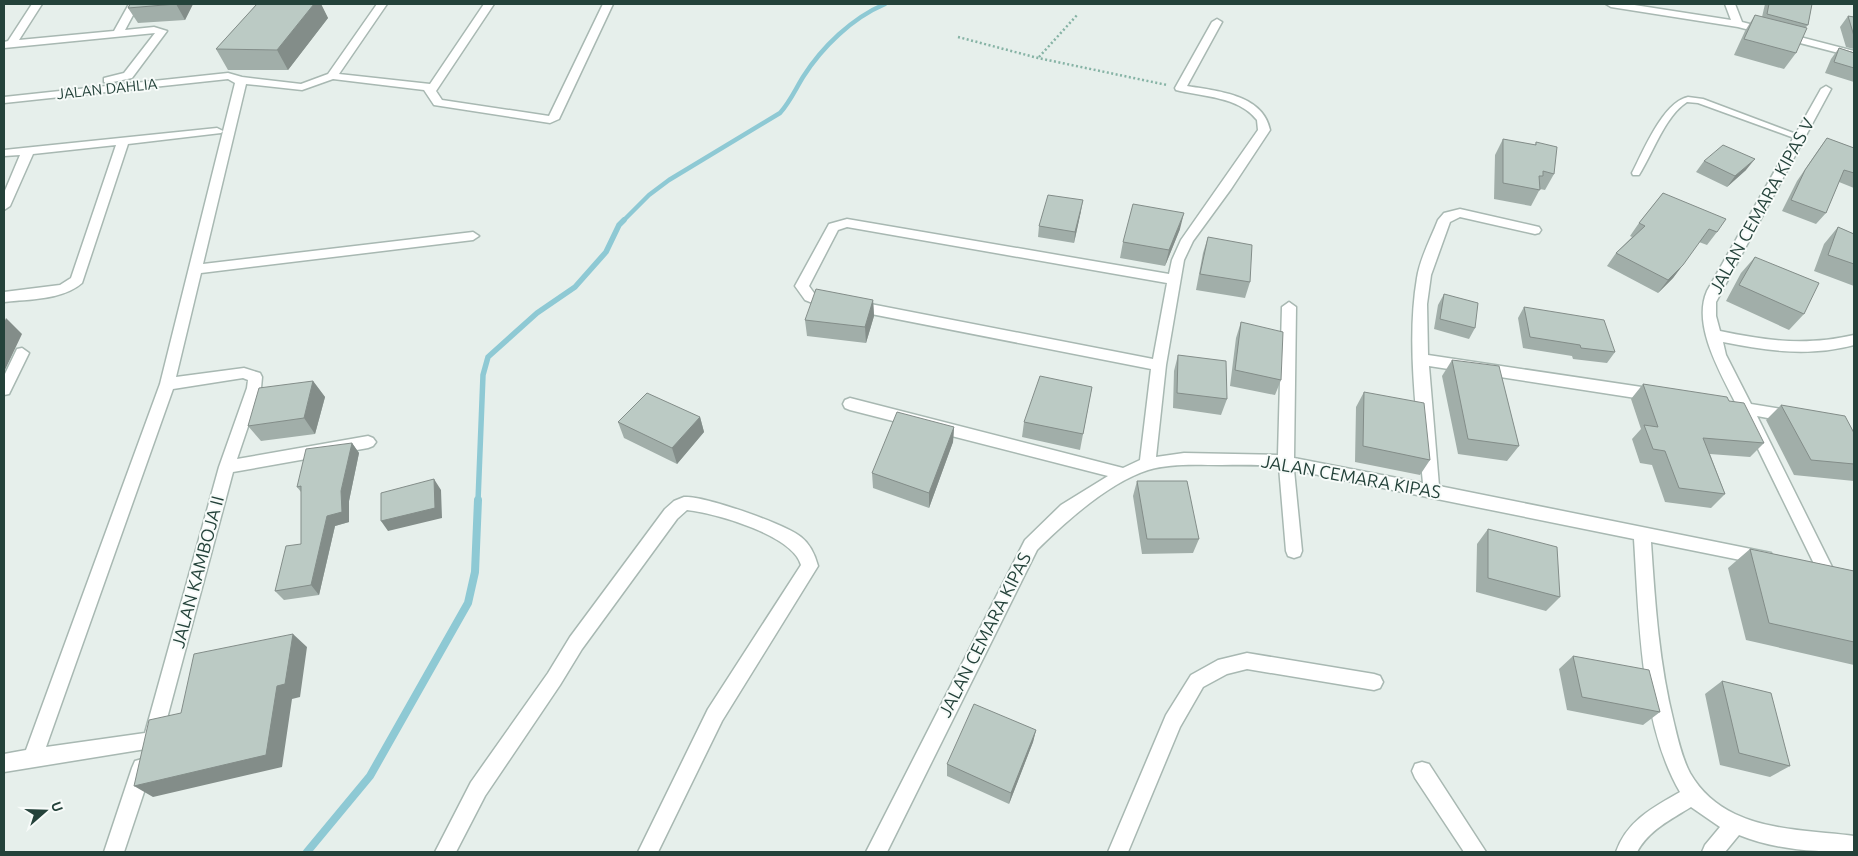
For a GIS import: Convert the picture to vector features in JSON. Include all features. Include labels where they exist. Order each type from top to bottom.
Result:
[{"type":"street","points":[[8,44],[37,4]]},
{"type":"street","points":[[118,33],[134,4]]},
{"type":"street","points":[[332,76],[382,4]]},
{"type":"street","points":[[430,90],[489,4]]},
{"type":"street","points":[[32,759],[166,384],[196,269],[240,80],[302,87],[332,76],[428,87],[434,100],[438,103],[550,120],[553,118],[608,4]]},
{"type":"street","points":[[1612,4],[1738,24],[1854,54]]},
{"type":"street","points":[[1730,4],[1738,24]]},
{"type":"street","points":[[1147,464],[1159,365],[1173,279],[1178,260],[1187,240],[1233,178],[1264,130],[1265,121],[1260,114],[1248,105],[1180,88],[1217,22]]},
{"type":"street","points":[[4,91],[124,78],[130,74],[162,31],[118,33],[8,44]]},
{"type":"street","name":"JALAN DAHLIA","points":[[4,100],[214,73],[236,77],[240,80]]},
{"type":"street","name":"JALAN CEMARA KIPAS V","points":[[1825,570],[1719,355],[1709,316],[1709,302],[1826,89]]},
{"type":"street","points":[[4,154],[217,131]]},
{"type":"street","points":[[4,297],[60,290],[68,288],[77,280],[123,142]]},
{"type":"street","points":[[4,206],[28,151]]},
{"type":"street","points":[[1432,491],[1420,359],[1421,290],[1424,276],[1444,220],[1448,216],[1460,214],[1535,230]]},
{"type":"street","points":[[1159,365],[810,297],[802,286],[833,227],[847,223],[1173,279]]},
{"type":"street","points":[[196,269],[473,236]]},
{"type":"street","points":[[1289,307],[1286,463],[1294,551]]},
{"type":"street","points":[[1713,335],[1774,346],[1806,349],[1822,348],[1854,340]]},
{"type":"street","points":[[4,390],[22,352]]},
{"type":"street","points":[[1420,359],[1667,397]]},
{"type":"street","name":"JALAN KAMBOJA II","points":[[114,852],[152,741],[227,467],[254,388],[255,377],[244,374],[166,384]]},
{"type":"street","points":[[850,404],[1124,474]]},
{"type":"street","points":[[1726,406],[1805,419]]},
{"type":"street","points":[[227,467],[368,442]]},
{"type":"street","name":"JALAN CEMARA KIPAS","points":[[876,852],[1031,545],[1067,510],[1124,474],[1147,464],[1184,459],[1273,460],[1777,560]]},
{"type":"street","points":[[445,852],[478,789],[554,679],[576,643],[679,506],[687,503],[702,506],[789,537],[807,553],[810,566],[715,715],[648,852]]},
{"type":"street","points":[[1642,534],[1652,662],[1660,708],[1677,769],[1693,795],[1709,810],[1736,824],[1765,833],[1854,846]]},
{"type":"street","points":[[1806,566],[1844,574]]},
{"type":"street","points":[[1118,852],[1173,720],[1197,681],[1211,672],[1236,662],[1248,661],[1374,682]]},
{"type":"street","points":[[4,763],[152,741]]},
{"type":"street","points":[[1422,770],[1476,852]]},
{"type":"street","points":[[1628,852],[1636,834],[1649,821],[1693,795]]},
{"type":"street","points":[[1712,852],[1736,824]]},
{"type":"lane","points":[[1636,173],[1668,117],[1679,102],[1684,100],[1700,101],[1800,137]]},
{"type":"path","points":[[1038,58],[1078,14]]},
{"type":"path","points":[[958,37],[1038,58],[1180,88]]},
{"type":"building","points":[[130,4],[176,4],[128,8]]},
{"type":"building","points":[[257,4],[314,4],[277,50],[216,49]]},
{"type":"building","points":[[1769,4],[1812,4],[1808,25],[1767,14]]},
{"type":"building","points":[[1755,15],[1807,28],[1796,53],[1744,39]]},
{"type":"building","points":[[1848,16],[1854,17],[1854,36]]},
{"type":"building","points":[[1839,48],[1854,53],[1854,68],[1834,62]]},
{"type":"building","points":[[1827,138],[1854,148],[1854,173],[1844,170],[1826,213],[1791,200],[1805,170]]},
{"type":"building","points":[[1503,139],[1536,145],[1536,142],[1557,147],[1554,174],[1543,171],[1543,176],[1539,176],[1540,190],[1503,183]]},
{"type":"building","points":[[1723,145],[1755,159],[1735,176],[1704,161]]},
{"type":"building","points":[[1663,193],[1726,219],[1717,232],[1709,229],[1683,265],[1668,280],[1616,253],[1645,226],[1639,223]]},
{"type":"building","points":[[1048,195],[1083,200],[1075,232],[1039,226]]},
{"type":"building","points":[[1133,204],[1184,213],[1169,250],[1123,242]]},
{"type":"building","points":[[1838,227],[1854,234],[1854,264],[1828,255]]},
{"type":"building","points":[[1208,237],[1252,245],[1250,282],[1200,274]]},
{"type":"building","points":[[1755,257],[1819,283],[1804,314],[1739,285]]},
{"type":"building","points":[[816,289],[873,300],[865,327],[805,320]]},
{"type":"building","points":[[1444,294],[1478,303],[1475,328],[1440,319]]},
{"type":"building","points":[[1524,307],[1604,320],[1615,352],[1581,348],[1580,345],[1530,337]]},
{"type":"building","points":[[1241,322],[1283,332],[1281,380],[1235,370]]},
{"type":"building","points":[[1178,355],[1226,361],[1227,399],[1177,393]]},
{"type":"building","points":[[1452,360],[1499,366],[1519,446],[1468,439]]},
{"type":"building","points":[[1040,376],[1092,387],[1083,434],[1024,422]]},
{"type":"building","points":[[313,381],[304,418],[248,426],[259,388]]},
{"type":"building","points":[[1643,384],[1727,397],[1729,401],[1744,403],[1764,443],[1703,438],[1725,494],[1679,488],[1665,451],[1653,449],[1644,425],[1658,427]]},
{"type":"building","points":[[1364,392],[1424,403],[1430,460],[1363,446]]},
{"type":"building","points":[[647,393],[700,417],[672,448],[618,422]]},
{"type":"building","points":[[1781,405],[1845,416],[1854,433],[1854,464],[1811,460]]},
{"type":"building","points":[[897,412],[954,427],[929,493],[872,473]]},
{"type":"building","points":[[352,443],[341,491],[342,512],[327,516],[311,585],[275,591],[286,546],[301,544],[301,486],[297,487],[306,449]]},
{"type":"building","points":[[434,479],[435,508],[381,521],[381,493]]},
{"type":"building","points":[[1137,481],[1187,481],[1199,539],[1147,539]]},
{"type":"building","points":[[1488,529],[1557,547],[1560,597],[1488,578]]},
{"type":"building","points":[[1750,549],[1854,571],[1854,642],[1769,623]]},
{"type":"building","points":[[293,634],[285,684],[277,686],[266,755],[134,786],[149,720],[181,713],[194,654]]},
{"type":"building","points":[[1573,656],[1649,670],[1660,712],[1582,697]]},
{"type":"building","points":[[1722,681],[1771,693],[1790,766],[1739,753]]},
{"type":"building","points":[[974,704],[1036,730],[1011,793],[947,764]]},
{"type":"waterway","points":[[478,501],[483,375],[488,357],[537,313],[575,287],[606,252],[619,225],[649,195],[669,180],[780,113],[803,77],[829,44],[861,17],[885,4]]},
{"type":"waterway","points":[[307,852],[370,776],[468,603],[475,572],[478,500]]}]
